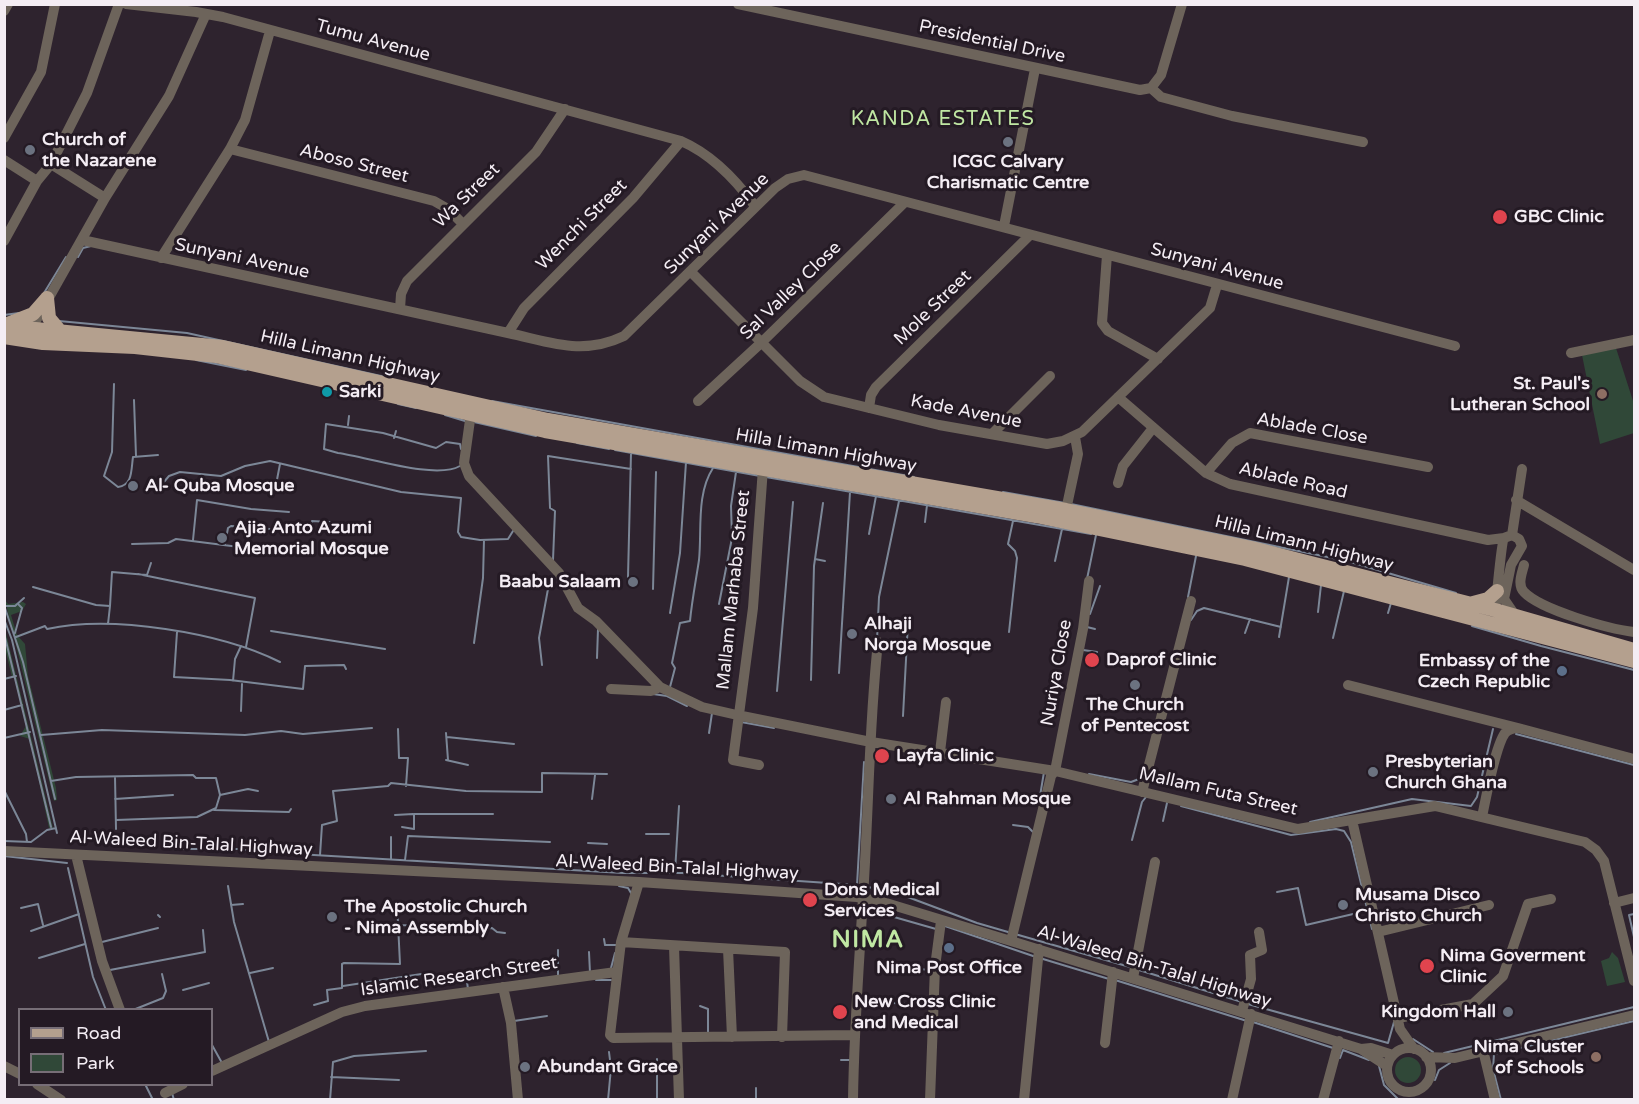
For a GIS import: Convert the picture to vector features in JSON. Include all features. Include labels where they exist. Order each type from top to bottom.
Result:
[{"type":"main road","points":[[4,325],[33,314],[48,298]]},
{"type":"main road","points":[[48,298],[49,318],[60,332]]},
{"type":"main road","name":"Hilla Limann Highway","points":[[4,325],[31,330],[223,347],[548,420],[1066,510],[1252,548],[1495,610],[1518,619],[1635,650]]},
{"type":"main road","name":"Hilla Limann Highway","points":[[8,338],[216,356],[545,431],[1036,516],[1245,559],[1635,661]]},
{"type":"main road","points":[[1471,604],[1488,599],[1497,591]]},
{"type":"street","points":[[4,11],[8,4]]},
{"type":"street","points":[[4,138],[8,122],[41,72],[55,4]]},
{"type":"street","points":[[4,241],[37,181],[51,164],[87,93],[119,4]]},
{"type":"street","name":"Tumu Avenue","points":[[126,4],[200,10],[270,31],[681,141],[700,152],[735,182],[755,206]]},
{"type":"street","name":"Presidential Drive","points":[[738,4],[1135,90],[1151,88]]},
{"type":"street","points":[[1182,4],[1161,75],[1151,88],[1161,97],[1232,116],[1363,142]]},
{"type":"street","points":[[8,338],[25,335],[31,330],[105,198],[169,96],[200,10]]},
{"type":"street","points":[[161,258],[230,149],[245,120],[270,31]]},
{"type":"street","points":[[1004,226],[1035,69]]},
{"type":"street","name":"Wa Street","points":[[400,309],[401,294],[407,281],[536,152],[565,109]]},
{"type":"street","name":"Wenchi Street","points":[[508,333],[524,308],[633,198],[681,141]]},
{"type":"street","name":"Aboso Street","points":[[230,149],[434,201],[448,209],[463,224]]},
{"type":"street","points":[[4,160],[37,181]]},
{"type":"street","points":[[51,164],[105,198]]},
{"type":"street","name":"Sunyani Avenue","points":[[82,240],[508,333],[579,347],[596,347],[624,336],[755,206],[788,179],[804,176],[1004,226],[1029,236],[1455,346]]},
{"type":"street","name":"Sal Valley Close","points":[[698,401],[762,342],[904,202]]},
{"type":"street","name":"Mole Street","points":[[868,408],[871,395],[876,387],[1029,236]]},
{"type":"street","points":[[1107,255],[1102,323],[1108,331],[1158,359]]},
{"type":"street","name":"Kade Avenue","points":[[691,272],[812,391],[837,401],[868,408],[1047,444],[1075,437],[1118,398],[1210,308],[1217,285]]},
{"type":"street","points":[[1570,353],[1635,340]]},
{"type":"street","points":[[992,434],[1050,376]]},
{"type":"street","name":"Ablade Road","points":[[1118,398],[1206,473],[1248,490],[1488,540],[1508,537]]},
{"type":"street","points":[[471,413],[464,462],[469,476],[559,573],[578,608],[596,621],[660,687],[651,691],[611,689]]},
{"type":"street","points":[[1118,483],[1123,466],[1153,428]]},
{"type":"street","name":"Ablade Close","points":[[1206,473],[1232,443],[1250,433],[1428,467]]},
{"type":"street","points":[[1066,510],[1078,454],[1075,437]]},
{"type":"street","name":"Mallam Marhaba Street","points":[[759,765],[733,760],[737,715],[753,608],[763,468]]},
{"type":"street","points":[[1504,627],[1495,610],[1501,551],[1508,537],[1522,469]]},
{"type":"street","points":[[1516,500],[1635,570]]},
{"type":"street","points":[[1508,537],[1519,539],[1522,546],[1510,565],[1504,599],[1518,619]]},
{"type":"street","name":"Ablade Road","points":[[1488,540],[1501,551]]},
{"type":"street","points":[[1524,565],[1521,585],[1524,592],[1556,609],[1589,621],[1635,632]]},
{"type":"street","name":"Nuriya Close","points":[[1011,940],[1051,776],[1055,771],[1083,629],[1089,581]]},
{"type":"street","points":[[1142,792],[1191,601]]},
{"type":"street","points":[[853,1100],[854,1035],[878,642]]},
{"type":"street","points":[[1348,685],[1635,759]]},
{"type":"street","name":"Mallam Futa Street","points":[[660,687],[702,707],[737,715],[871,742],[1055,771],[1298,829],[1429,806],[1585,842],[1596,850],[1604,861],[1635,981]]},
{"type":"street","points":[[940,752],[946,702]]},
{"type":"street","points":[[1482,817],[1503,736],[1510,729],[1518,728]]},
{"type":"street","points":[[1352,820],[1399,1023],[1414,1049],[1426,1057],[1455,1058]]},
{"type":"street","name":"Al-Waleed Bin-Talal Highway","points":[[4,851],[639,882],[862,898],[1011,940],[1340,1041],[1361,1049],[1388,1066]]},
{"type":"street","points":[[76,855],[102,961],[119,1008]]},
{"type":"street","points":[[1133,978],[1155,862]]},
{"type":"street","points":[[639,882],[621,942],[610,1035],[619,1038],[854,1035]]},
{"type":"street","points":[[1614,903],[1635,898]]},
{"type":"street","points":[[1399,1023],[1473,1004],[1503,976],[1528,904],[1551,899]]},
{"type":"street","points":[[1378,932],[1490,905]]},
{"type":"street","points":[[930,1100],[935,967],[941,921]]},
{"type":"street","points":[[1232,1100],[1247,1012],[1251,979],[1250,956],[1262,950],[1259,932]]},
{"type":"street","points":[[621,942],[786,952],[782,1037]]},
{"type":"street","points":[[674,946],[679,1100]]},
{"type":"street","points":[[728,949],[732,1037]]},
{"type":"street","points":[[1024,1100],[1039,949]]},
{"type":"street","name":"Islamic Research Street","points":[[213,1071],[342,1012],[364,1006],[616,972]]},
{"type":"street","points":[[1105,1043],[1113,972]]},
{"type":"street","points":[[503,987],[511,1023],[518,1100]]},
{"type":"street","points":[[1399,1023],[1395,1054],[1388,1066],[1392,1084],[1408,1096],[1425,1085],[1430,1073],[1455,1058],[1635,1015]]},
{"type":"street","points":[[1323,1100],[1340,1041]]},
{"type":"street","name":"Al-Waleed Bin-Talal Highway","points":[[1361,1049],[1371,1048],[1395,1054]]},
{"type":"street","points":[[1395,1054],[1405,1049],[1414,1049]]},
{"type":"street","points":[[1484,1050],[1495,1100]]},
{"type":"street","points":[[1426,1057],[1430,1073]]},
{"type":"street","points":[[4,1066],[18,1073]]},
{"type":"street","points":[[40,1086],[61,1100]]},
{"type":"green space","points":[[1616,348],[1634,404],[1634,433],[1600,444],[1582,355]]},
{"type":"green space","points":[[5,600],[8,604],[23,602],[26,604],[22,611],[11,615],[17,635],[25,644],[28,676],[56,788],[57,800],[54,801]]},
{"type":"green space","points":[[4,625],[53,828],[49,828],[30,739],[20,736],[26,726],[16,679],[12,677],[5,648]]},
{"type":"green space","points":[[1612,952],[1618,958],[1625,982],[1607,986],[1601,961],[1609,958]]},
{"type":"green space","points":[[1408,1057],[1417,1061],[1421,1070],[1417,1079],[1408,1083],[1399,1079],[1395,1070],[1399,1061]]},
{"type":"waterway","points":[[78,257],[83,248],[91,246]]},
{"type":"waterway","points":[[44,293],[66,257]]},
{"type":"waterway","points":[[4,315],[19,313]]},
{"type":"waterway","points":[[59,321],[187,333],[390,378]]},
{"type":"waterway","points":[[196,360],[246,370]]},
{"type":"waterway","points":[[114,384],[112,452],[104,476],[118,487],[123,486],[129,480],[133,457],[158,455]]},
{"type":"waterway","points":[[134,400],[136,456]]},
{"type":"waterway","points":[[492,401],[914,477]]},
{"type":"waterway","points":[[398,404],[416,408]]},
{"type":"waterway","points":[[445,415],[465,421]]},
{"type":"waterway","points":[[348,425],[349,416]]},
{"type":"waterway","points":[[474,422],[536,436]]},
{"type":"waterway","points":[[460,466],[449,470],[418,469],[324,449],[326,424],[383,433],[436,448],[446,442],[460,444],[461,449]]},
{"type":"waterway","points":[[394,438],[396,431]]},
{"type":"waterway","points":[[577,443],[609,449]]},
{"type":"waterway","points":[[615,450],[760,476]]},
{"type":"waterway","points":[[628,577],[631,453]]},
{"type":"waterway","points":[[553,560],[555,511],[550,508],[548,456],[631,469]]},
{"type":"waterway","points":[[163,483],[169,476],[180,472],[221,476],[245,466],[270,461],[401,492],[461,498],[458,532],[461,537],[480,540],[508,539],[513,531]]},
{"type":"waterway","points":[[670,613],[680,553],[686,462]]},
{"type":"waterway","points":[[275,490],[280,464]]},
{"type":"waterway","points":[[670,687],[675,668],[672,663],[680,623],[690,621],[699,560],[702,501],[704,489],[713,468]]},
{"type":"waterway","points":[[653,589],[656,472]]},
{"type":"waterway","points":[[719,604],[732,538],[731,506],[736,472]]},
{"type":"waterway","points":[[766,477],[1091,534]]},
{"type":"waterway","points":[[839,673],[850,492]]},
{"type":"waterway","points":[[1003,492],[1065,503]]},
{"type":"waterway","points":[[869,534],[876,496]]},
{"type":"waterway","points":[[193,540],[197,500],[251,509],[289,512]]},
{"type":"waterway","points":[[877,640],[879,597],[899,501]]},
{"type":"waterway","points":[[777,691],[793,502]]},
{"type":"waterway","points":[[811,680],[814,566],[823,503]]},
{"type":"waterway","points":[[1071,504],[1347,561],[1456,593]]},
{"type":"waterway","points":[[925,522],[927,505]]},
{"type":"waterway","points":[[225,544],[228,528],[231,526],[309,532],[312,530],[312,521],[330,522]]},
{"type":"waterway","points":[[1009,632],[1017,558],[1015,551],[1008,544],[1013,521]]},
{"type":"waterway","points":[[1055,561],[1062,529]]},
{"type":"waterway","points":[[1087,579],[1096,535]]},
{"type":"waterway","points":[[132,544],[168,543],[176,539],[263,550]]},
{"type":"waterway","points":[[474,643],[483,578],[484,540]]},
{"type":"waterway","points":[[1188,597],[1196,556]]},
{"type":"waterway","points":[[815,559],[825,561]]},
{"type":"waterway","points":[[110,606],[112,572],[147,575],[151,563]]},
{"type":"waterway","points":[[138,574],[255,598],[246,647]]},
{"type":"waterway","points":[[1279,637],[1289,577]]},
{"type":"waterway","points":[[1318,612],[1321,585]]},
{"type":"waterway","points":[[1090,614],[1100,586]]},
{"type":"waterway","points":[[33,587],[96,605],[110,606],[108,624]]},
{"type":"waterway","points":[[542,665],[539,638],[548,589]]},
{"type":"waterway","points":[[1333,638],[1344,591]]},
{"type":"waterway","points":[[5,606],[15,606],[24,598]]},
{"type":"waterway","points":[[1388,613],[1391,603]]},
{"type":"waterway","points":[[4,605],[23,662],[55,799]]},
{"type":"waterway","points":[[15,633],[22,608],[19,605]]},
{"type":"waterway","points":[[1191,620],[1197,611],[1204,608],[1281,627]]},
{"type":"waterway","points":[[4,619],[12,640],[57,833]]},
{"type":"waterway","points":[[1245,633],[1250,619]]},
{"type":"waterway","points":[[903,716],[908,622]]},
{"type":"waterway","points":[[16,637],[45,626],[47,629],[73,625],[133,625],[227,642],[280,662]]},
{"type":"waterway","points":[[1472,626],[1634,670]]},
{"type":"waterway","points":[[1087,627],[1095,629]]},
{"type":"waterway","points":[[597,658],[598,629]]},
{"type":"waterway","points":[[271,631],[385,649]]},
{"type":"waterway","points":[[177,632],[174,677],[230,680],[303,689],[305,666],[344,665],[346,669]]},
{"type":"waterway","points":[[4,633],[51,827]]},
{"type":"waterway","points":[[233,681],[235,659],[241,646]]},
{"type":"waterway","points":[[1083,650],[1097,652]]},
{"type":"waterway","points":[[4,679],[16,676]]},
{"type":"waterway","points":[[241,711],[242,684]]},
{"type":"waterway","points":[[653,694],[667,696],[687,706]]},
{"type":"waterway","points":[[4,710],[22,705]]},
{"type":"waterway","points":[[709,733],[712,713]]},
{"type":"waterway","points":[[741,722],[774,728]]},
{"type":"waterway","points":[[41,735],[102,730],[245,735],[281,731],[303,734],[372,728]]},
{"type":"waterway","points":[[398,729],[399,758],[408,758],[406,786]]},
{"type":"waterway","points":[[1310,822],[1412,799],[1471,806],[1477,797],[1493,729]]},
{"type":"waterway","points":[[4,738],[30,732]]},
{"type":"waterway","points":[[446,733],[448,760]]},
{"type":"waterway","points":[[1516,734],[1634,765]]},
{"type":"waterway","points":[[447,737],[514,744]]},
{"type":"waterway","points":[[446,760],[468,765]]},
{"type":"waterway","points":[[168,849],[239,849],[623,873],[682,873],[857,885],[864,762]]},
{"type":"waterway","points":[[1089,774],[1131,782],[1139,779],[1143,768]]},
{"type":"waterway","points":[[1039,802],[1044,772]]},
{"type":"waterway","points":[[320,855],[322,825],[337,821],[333,791],[388,786],[391,783],[466,791],[542,792],[542,773],[607,774]]},
{"type":"waterway","points":[[51,781],[76,777],[193,775],[196,778],[216,778],[220,795]]},
{"type":"waterway","points":[[592,799],[595,775]]},
{"type":"waterway","points":[[115,777],[116,829]]},
{"type":"waterway","points":[[116,820],[197,817],[216,808],[220,795],[248,789],[258,791]]},
{"type":"waterway","points":[[4,790],[26,834],[27,842]]},
{"type":"waterway","points":[[115,799],[173,795]]},
{"type":"waterway","points":[[1132,840],[1142,802],[1146,797]]},
{"type":"waterway","points":[[1163,821],[1167,803]]},
{"type":"waterway","points":[[675,872],[679,806]]},
{"type":"waterway","points":[[1181,806],[1291,835],[1336,829],[1344,831],[1351,842],[1372,929]]},
{"type":"waterway","points":[[214,810],[289,812],[291,809]]},
{"type":"waterway","points":[[395,815],[413,814]]},
{"type":"waterway","points":[[402,827],[414,829],[414,814],[493,814]]},
{"type":"waterway","points":[[1013,825],[1028,827],[1034,833]]},
{"type":"waterway","points":[[4,841],[31,842],[47,830],[56,828]]},
{"type":"waterway","points":[[646,834],[669,834]]},
{"type":"waterway","points":[[405,860],[408,836],[550,842]]},
{"type":"waterway","points":[[391,837],[391,859]]},
{"type":"waterway","points":[[588,843],[607,844]]},
{"type":"waterway","points":[[4,856],[67,863]]},
{"type":"waterway","points":[[68,868],[93,977],[105,1008]]},
{"type":"waterway","points":[[228,886],[234,922],[269,1042]]},
{"type":"waterway","points":[[619,886],[628,888],[631,893]]},
{"type":"waterway","points":[[868,887],[897,893],[1008,932]]},
{"type":"waterway","points":[[1277,892],[1298,888],[1306,925],[1366,911]]},
{"type":"waterway","points":[[314,1005],[328,1001],[327,990],[342,988],[342,964],[344,963],[400,964],[397,903]]},
{"type":"waterway","points":[[21,908],[38,904],[43,925]]},
{"type":"waterway","points":[[231,905],[243,904]]},
{"type":"waterway","points":[[866,909],[936,929]]},
{"type":"waterway","points":[[31,931],[79,914]]},
{"type":"waterway","points":[[1634,914],[1629,915],[1634,937]]},
{"type":"waterway","points":[[398,925],[492,928],[497,932],[505,933]]},
{"type":"waterway","points":[[945,926],[1036,957]]},
{"type":"waterway","points":[[102,942],[158,928]]},
{"type":"waterway","points":[[110,970],[205,952],[203,930]]},
{"type":"waterway","points":[[1015,934],[1130,967]]},
{"type":"waterway","points":[[604,939],[605,945],[617,945]]},
{"type":"waterway","points":[[39,958],[85,944]]},
{"type":"waterway","points":[[558,950],[558,977]]},
{"type":"waterway","points":[[589,952],[590,973]]},
{"type":"waterway","points":[[611,968],[615,953]]},
{"type":"waterway","points":[[1043,959],[1109,979]]},
{"type":"waterway","points":[[250,973],[273,968]]},
{"type":"waterway","points":[[919,969],[931,970]]},
{"type":"waterway","points":[[1139,970],[1242,1002]]},
{"type":"waterway","points":[[343,986],[428,973]]},
{"type":"waterway","points":[[138,1008],[163,998],[166,991],[162,974]]},
{"type":"waterway","points":[[466,975],[468,989]]},
{"type":"waterway","points":[[596,980],[611,980]]},
{"type":"waterway","points":[[1115,980],[1247,1021]]},
{"type":"waterway","points":[[183,990],[209,983]]},
{"type":"waterway","points":[[890,1003],[929,1004]]},
{"type":"waterway","points":[[1248,1004],[1388,1043],[1394,1022]]},
{"type":"waterway","points":[[700,1006],[708,1009]]},
{"type":"waterway","points":[[1444,1053],[1634,1007]]},
{"type":"waterway","points":[[708,1009],[708,1033]]},
{"type":"waterway","points":[[514,1021],[547,1016]]},
{"type":"waterway","points":[[1501,1100],[1493,1069],[1494,1054],[1634,1021]]},
{"type":"waterway","points":[[1253,1022],[1333,1048]]},
{"type":"waterway","points":[[1413,1039],[1433,1052]]},
{"type":"waterway","points":[[213,1047],[222,1063]]},
{"type":"waterway","points":[[1340,1058],[1343,1050],[1369,1060]]},
{"type":"waterway","points":[[330,1100],[333,1062],[354,1056],[426,1051]]},
{"type":"waterway","points":[[608,1100],[611,1068],[609,1052]]},
{"type":"waterway","points":[[657,1059],[657,1100]]},
{"type":"waterway","points":[[841,1060],[850,1060]]},
{"type":"waterway","points":[[1435,1080],[1439,1070],[1450,1063]]},
{"type":"waterway","points":[[1379,1066],[1384,1085],[1399,1100]]},
{"type":"waterway","points":[[331,1077],[399,1080]]},
{"type":"waterway","points":[[146,1086],[153,1100]]},
{"type":"waterway","points":[[756,1088],[756,1100]]},
{"type":"waterway","points":[[172,1093],[174,1100]]},
{"type":"place","name":"ICGC Calvary Charismatic Centre","points":[[1008,142]]},
{"type":"place","name":"Church of the Nazarene","points":[[30,150]]},
{"type":"place","name":"GBC Clinic","points":[[1500,217]]},
{"type":"place","name":"Sarki","points":[[327,392]]},
{"type":"place","name":"St. Paul's Lutheran School","points":[[1602,394]]},
{"type":"place","name":"Al- Quba Mosque","points":[[133,486]]},
{"type":"place","name":"Ajia Anto Azumi Memorial Mosque","points":[[222,538]]},
{"type":"place","name":"Baabu Salaam","points":[[633,582]]},
{"type":"place","name":"Alhaji Norga Mosque","points":[[852,634]]},
{"type":"place","name":"Daprof Clinic","points":[[1092,660]]},
{"type":"place","name":"Embassy of the Czech Republic","points":[[1562,671]]},
{"type":"place","name":"The Church of Pentecost","points":[[1135,685]]},
{"type":"place","name":"Layfa Clinic","points":[[882,756]]},
{"type":"place","name":"Presbyterian Church Ghana","points":[[1373,772]]},
{"type":"place","name":"Al Rahman Mosque","points":[[891,799]]},
{"type":"place","name":"Dons Medical Services","points":[[810,900]]},
{"type":"place","name":"Musama Disco Christo Church","points":[[1343,905]]},
{"type":"place","name":"The Apostolic Church - Nima Assembly","points":[[332,917]]},
{"type":"place","name":"Nima Post Office","points":[[949,948]]},
{"type":"place","name":"Nima Goverment Clinic","points":[[1427,966]]},
{"type":"place","name":"New Cross Clinic and Medical","points":[[840,1012]]},
{"type":"place","name":"Kingdom Hall","points":[[1508,1012]]},
{"type":"place","name":"Nima Cluster of Schools","points":[[1596,1057]]},
{"type":"place","name":"Abundant Grace","points":[[525,1067]]},
{"type":"district","name":"KANDA ESTATES","points":[[943,120]]},
{"type":"district","name":"NIMA","points":[[868,941]]}]
